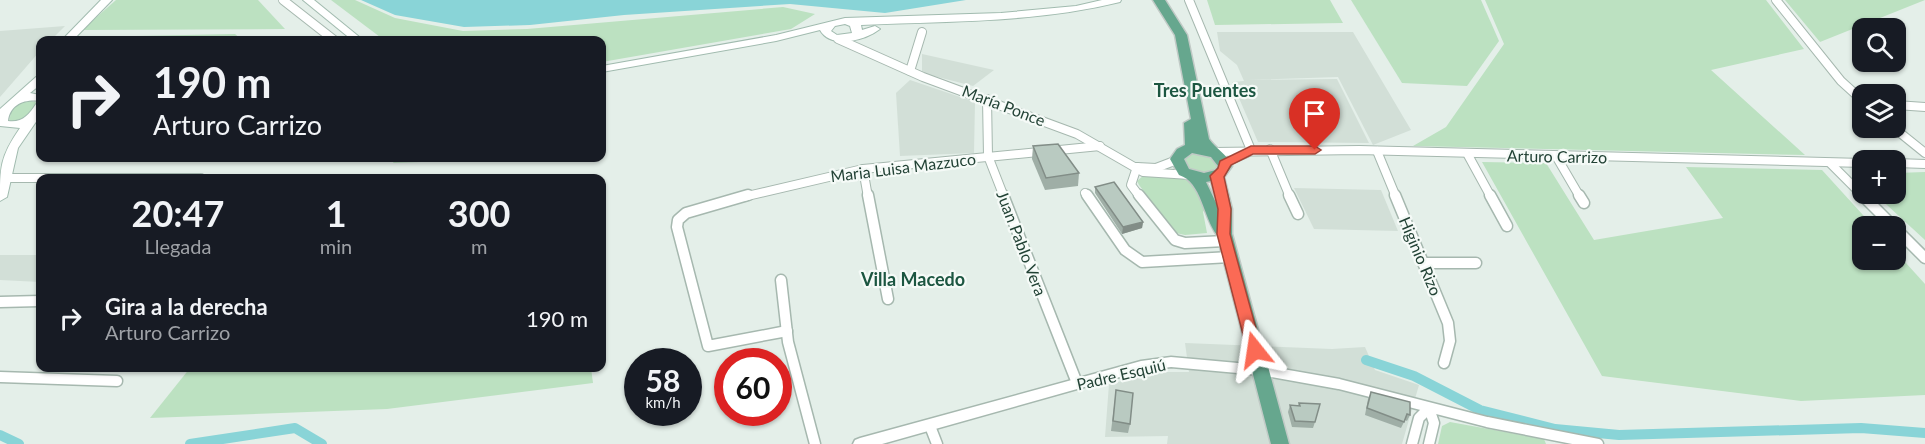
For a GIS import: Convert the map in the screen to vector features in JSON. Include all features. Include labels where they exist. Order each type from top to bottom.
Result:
[{"type":"main road","points":[[71,36],[107,0]]},
{"type":"main road","points":[[308,0],[353,36]]},
{"type":"main road","points":[[606,68],[776,38],[840,21],[931,20],[1076,9],[1116,0]]},
{"type":"main road","points":[[1159,0],[1181,35],[1192,78],[1202,139],[1221,170],[1224,237],[1280,444]]},
{"type":"main road","points":[[776,38],[835,38],[931,20]]},
{"type":"main road","points":[[1172,20],[1191,116],[1192,145],[1189,149]]},
{"type":"main road","points":[[851,22],[857,27],[856,33]]},
{"type":"main road","points":[[829,25],[825,31],[835,38]]},
{"type":"main road","points":[[12,148],[1,118],[8,104],[36,82]]},
{"type":"main road","points":[[8,104],[31,96],[36,97]]},
{"type":"main road","points":[[0,197],[12,148],[36,113]]},
{"type":"main road","points":[[1,123],[19,124],[33,118]]},
{"type":"main road","points":[[1212,152],[1189,149],[1182,152],[1177,160],[1179,168],[1192,176],[1204,188],[1215,224],[1224,237]]},
{"type":"main road","points":[[1192,176],[1221,170]]},
{"type":"street","points":[[283,0],[329,36]]},
{"type":"street","points":[[1189,0],[1251,150]]},
{"type":"street","points":[[1776,0],[1841,81],[1852,91]]},
{"type":"street","points":[[910,71],[921,32]]},
{"type":"street","name":"María Ponce","points":[[856,33],[867,51]]},
{"type":"street","name":"María Ponce","points":[[835,38],[910,71],[1066,129],[1152,175],[1192,176]]},
{"type":"street","name":"Juan Pablo Vera","points":[[987,99],[988,156],[1077,383]]},
{"type":"street","points":[[1906,106],[1925,107]]},
{"type":"street","points":[[1906,138],[1925,153]]},
{"type":"street","name":"Maria Luisa Mazzuco","points":[[787,331],[708,346],[676,227],[678,220],[686,213],[780,186],[863,169],[1100,146]]},
{"type":"street","points":[[1270,149],[1280,177],[1298,214]]},
{"type":"street","name":"Arturo Carrizo","points":[[1212,152],[1270,149],[1852,163]]},
{"type":"street","name":"Arturo Carrizo","points":[[1221,170],[1251,150]]},
{"type":"street","name":"Higinio Rizo","points":[[1377,151],[1448,323],[1450,341],[1444,363]]},
{"type":"street","points":[[1468,154],[1507,226]]},
{"type":"street","points":[[1556,156],[1584,203]]},
{"type":"street","points":[[1177,160],[1156,168],[1137,167],[1131,185],[1175,240],[1185,243],[1224,237]]},
{"type":"street","points":[[1830,163],[1883,216]]},
{"type":"street","points":[[1906,164],[1925,164]]},
{"type":"street","points":[[863,169],[888,299]]},
{"type":"street","points":[[6,178],[36,178]]},
{"type":"street","points":[[1085,193],[1125,250],[1142,262],[1230,257]]},
{"type":"street","points":[[1906,239],[1925,258]]},
{"type":"street","points":[[1425,263],[1476,263]]},
{"type":"street","points":[[782,280],[781,296],[787,331],[815,444]]},
{"type":"street","points":[[0,302],[36,302]]},
{"type":"street","name":"Padre Esquiú","points":[[869,443],[1077,383],[1141,366],[1171,362],[1260,370],[1377,392],[1429,408],[1598,444]]},
{"type":"street","points":[[0,377],[117,381]]},
{"type":"street","points":[[1412,444],[1419,418],[1429,408],[1434,423],[1429,444]]},
{"type":"street","points":[[930,426],[937,444]]},
{"type":"shaded area","points":[[65,26],[55,36],[36,36],[36,56],[0,97],[0,31]]},
{"type":"shaded area","points":[[1217,32],[1353,32],[1411,130],[1373,145],[1338,77],[1247,80],[1337,79],[1369,143],[1258,142],[1232,82],[1244,81],[1237,65],[1220,51]]},
{"type":"shaded area","points":[[922,54],[994,70],[973,86],[922,73]]},
{"type":"shaded area","points":[[910,80],[975,102],[974,153],[900,156],[896,93]]},
{"type":"shaded area","points":[[1294,188],[1381,190],[1398,231],[1314,229]]},
{"type":"shaded area","points":[[0,255],[36,255],[36,282],[0,280]]},
{"type":"shaded area","points":[[1185,343],[1332,349],[1365,347],[1375,370],[1419,385],[1402,444],[1167,444],[1168,436],[1105,437],[1109,384],[1161,372],[1189,372]]},
{"type":"green space","points":[[116,0],[258,0],[285,29],[82,30]]},
{"type":"green space","points":[[331,0],[355,0],[395,18],[463,31],[527,29],[783,7],[815,14],[791,29],[606,61],[606,36],[379,36]]},
{"type":"green space","points":[[1207,0],[1330,0],[1343,23],[1215,25]]},
{"type":"green space","points":[[1351,0],[1481,0],[1499,41],[1467,86],[1402,83]]},
{"type":"green space","points":[[1485,0],[1766,0],[1804,49],[1711,70],[1805,155],[1413,146],[1446,127],[1504,44]]},
{"type":"green space","points":[[1785,0],[1925,0],[1880,18],[1852,18],[1852,29],[1820,42]]},
{"type":"green space","points":[[235,34],[237,36],[136,36]]},
{"type":"green space","points":[[23,100],[36,102],[32,111],[23,119],[9,122],[12,107]]},
{"type":"green space","points":[[1192,153],[1209,154],[1218,167],[1207,174],[1190,171],[1183,164],[1184,157]]},
{"type":"green space","points":[[1482,162],[1546,163],[1594,240],[1723,218],[1686,167],[1822,170],[1864,216],[1852,216],[1852,270],[1906,270],[1906,263],[1925,284],[1925,395],[1801,401],[1602,376]]},
{"type":"green space","points":[[1925,172],[1925,240],[1906,223],[1906,216],[1899,216],[1886,204],[1906,204],[1906,173]]},
{"type":"green space","points":[[1143,176],[1192,179],[1207,206],[1203,212],[1207,233],[1185,235],[1176,233],[1139,185],[1137,181]]},
{"type":"green space","points":[[187,372],[592,372],[593,383],[387,409],[150,418]]},
{"type":"green space","points":[[1450,422],[1544,439],[1546,444],[1438,444],[1442,426]]},
{"type":"water","points":[[361,0],[966,0],[885,13],[790,4],[624,15],[530,25],[464,27],[395,15]]},
{"type":"building","points":[[1058,144],[1079,173],[1046,178],[1033,146]]},
{"type":"building","points":[[1114,182],[1143,222],[1123,227],[1095,187]]},
{"type":"building","points":[[1116,390],[1133,393],[1130,424],[1113,421]]},
{"type":"building","points":[[1371,392],[1410,402],[1410,415],[1407,414],[1404,422],[1367,408]]},
{"type":"building","points":[[1299,403],[1320,404],[1315,422],[1295,421],[1290,405],[1300,406]]},
{"type":"waterway","points":[[1366,360],[1414,376],[1480,410],[1555,429],[1619,435],[1861,428],[1925,433]]},
{"type":"waterway","points":[[190,444],[295,428],[322,444]]},
{"type":"waterway","points":[[0,435],[19,444]]},
{"type":"district","name":"Tres Puentes","points":[[1205,90]]},
{"type":"district","name":"Villa Macedo","points":[[913,279]]},
{"type":"route","points":[[1255,350],[1224,234],[1224,209],[1217,185],[1217,176],[1222,173],[1224,163],[1251,150],[1315,150]]}]
